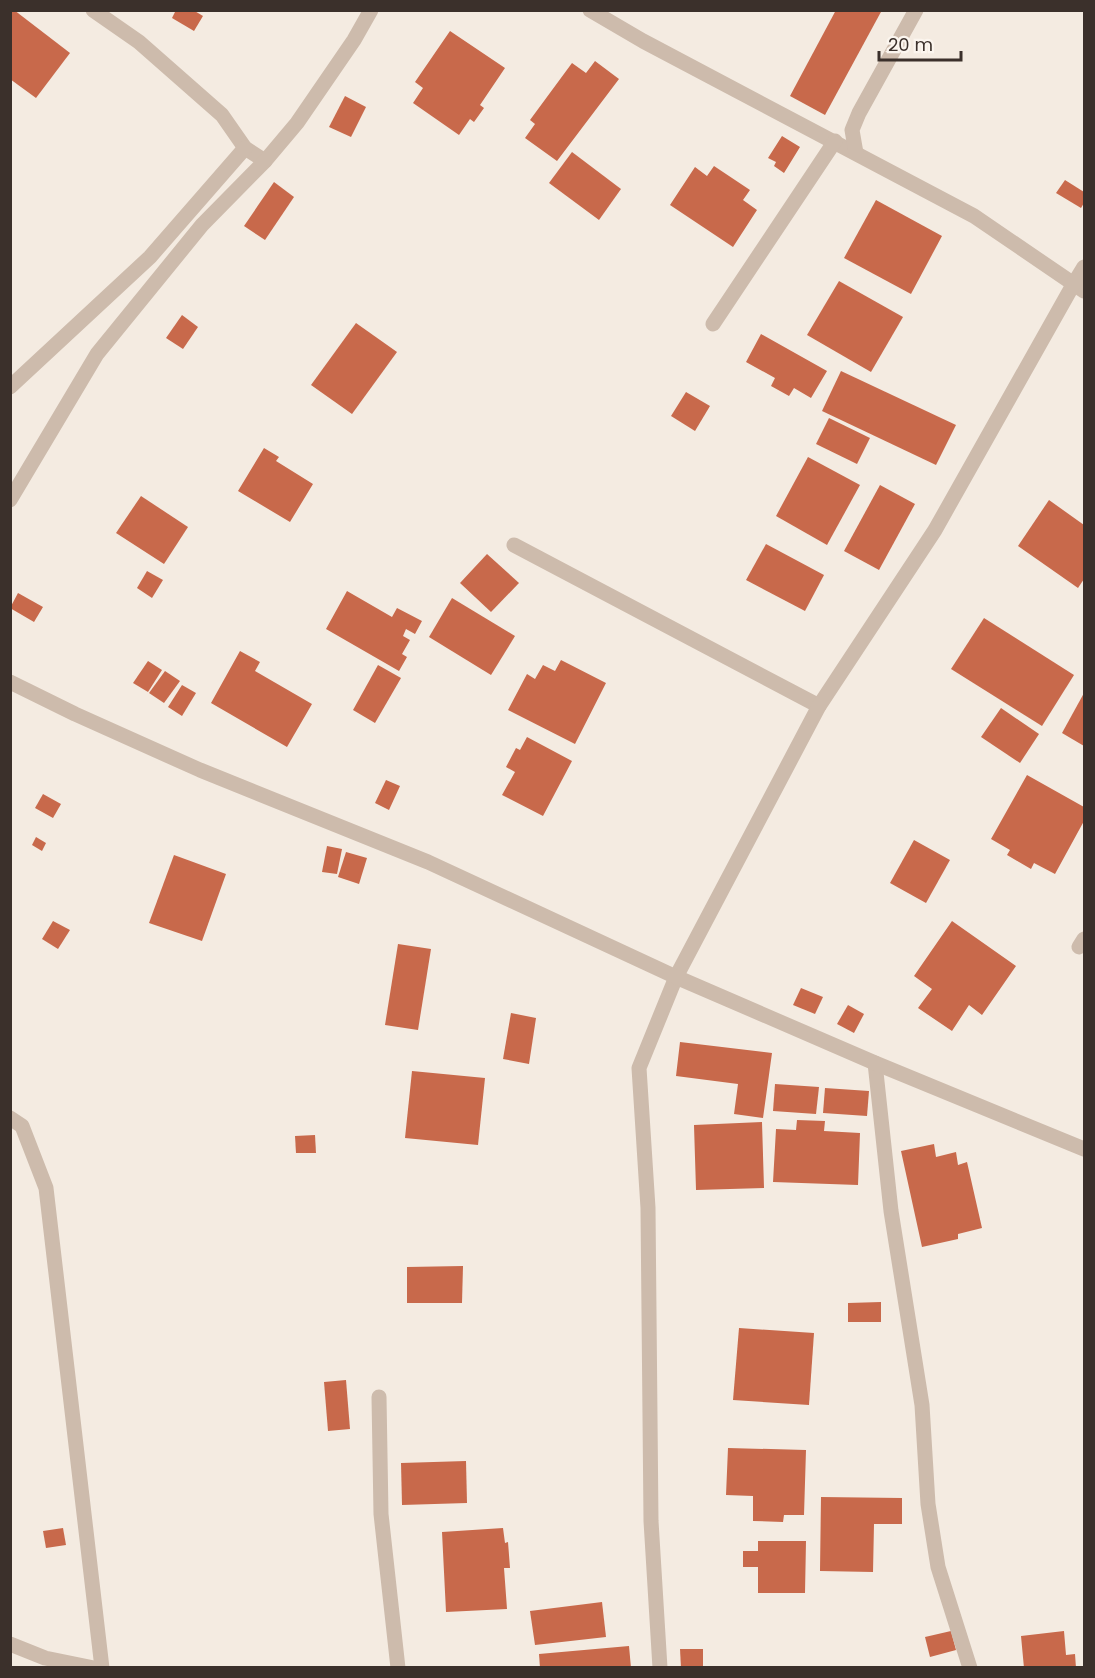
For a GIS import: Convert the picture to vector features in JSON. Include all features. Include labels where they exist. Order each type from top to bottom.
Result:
[{"type":"street","points":[[93,10],[139,42],[222,116],[245,148],[265,161]]},
{"type":"street","points":[[10,500],[97,354],[202,225],[265,161],[297,123],[372,10]]},
{"type":"street","points":[[590,10],[643,41],[974,216],[1079,288]]},
{"type":"street","points":[[856,153],[852,130],[859,113],[916,10]]},
{"type":"street","points":[[713,324],[835,141]]},
{"type":"street","points":[[10,387],[150,257],[245,148]]},
{"type":"street","points":[[660,1668],[651,1521],[648,1208],[639,1068],[676,977],[819,706],[935,530],[1079,288],[1084,267]]},
{"type":"street","points":[[514,545],[819,706]]},
{"type":"street","points":[[10,682],[200,770],[428,862],[676,977],[875,1063],[1084,1149]]},
{"type":"street","points":[[875,1063],[891,1211],[922,1406],[928,1504],[938,1568],[970,1668]]},
{"type":"street","points":[[10,1119],[22,1126],[46,1188],[102,1668]]},
{"type":"street","points":[[379,1397],[381,1514],[398,1668]]},
{"type":"street","points":[[10,1644],[45,1658],[94,1668]]},
{"type":"building","points":[[10,10],[14,10],[70,53],[36,98],[10,79]]},
{"type":"building","points":[[176,10],[193,10],[203,16],[194,31],[172,18]]},
{"type":"building","points":[[836,10],[882,10],[825,115],[790,96]]},
{"type":"building","points":[[450,31],[505,68],[480,105],[484,108],[474,122],[470,119],[459,135],[413,103],[423,88],[415,82]]},
{"type":"building","points":[[595,61],[619,79],[557,161],[525,138],[535,124],[530,120],[572,63],[586,73]]},
{"type":"building","points":[[345,96],[366,107],[351,137],[329,127]]},
{"type":"building","points":[[782,136],[800,147],[784,173],[774,166],[776,162],[768,158]]},
{"type":"building","points":[[572,152],[621,189],[599,220],[549,183]]},
{"type":"building","points":[[714,166],[750,190],[743,200],[757,210],[733,247],[670,205],[695,167],[707,176]]},
{"type":"building","points":[[1065,180],[1084,192],[1084,203],[1081,208],[1056,193]]},
{"type":"building","points":[[274,182],[294,197],[265,240],[244,226]]},
{"type":"building","points":[[876,200],[942,236],[911,294],[844,258]]},
{"type":"building","points":[[839,281],[903,317],[871,372],[807,335]]},
{"type":"building","points":[[182,315],[198,327],[183,349],[166,338]]},
{"type":"building","points":[[356,323],[397,352],[352,414],[311,385]]},
{"type":"building","points":[[761,334],[827,371],[811,398],[794,388],[789,396],[771,386],[775,378],[746,362]]},
{"type":"building","points":[[841,371],[956,425],[936,465],[822,411]]},
{"type":"building","points":[[686,392],[710,406],[695,431],[671,416]]},
{"type":"building","points":[[829,418],[870,438],[857,464],[816,444]]},
{"type":"building","points":[[264,448],[279,457],[276,461],[313,484],[290,522],[238,491]]},
{"type":"building","points":[[808,457],[860,485],[827,545],[776,516]]},
{"type":"building","points":[[880,485],[915,504],[879,570],[844,551]]},
{"type":"building","points":[[141,496],[188,527],[164,564],[116,533]]},
{"type":"building","points":[[1049,500],[1084,525],[1084,579],[1078,588],[1018,546]]},
{"type":"building","points":[[766,544],[824,575],[805,611],[746,580]]},
{"type":"building","points":[[487,554],[519,583],[491,612],[460,583]]},
{"type":"building","points":[[147,571],[163,580],[152,598],[137,588]]},
{"type":"building","points":[[347,591],[392,617],[397,608],[422,621],[415,634],[406,629],[403,636],[410,640],[402,654],[407,657],[399,671],[326,629]]},
{"type":"building","points":[[18,593],[43,607],[34,622],[10,608]]},
{"type":"building","points":[[452,598],[515,636],[491,675],[429,637]]},
{"type":"building","points":[[984,618],[1074,675],[1042,726],[951,669]]},
{"type":"building","points":[[240,651],[260,662],[255,671],[312,704],[287,747],[211,703]]},
{"type":"building","points":[[561,660],[606,683],[575,744],[508,710],[527,674],[535,679],[543,665],[555,671]]},
{"type":"building","points":[[148,661],[162,670],[148,692],[133,683]]},
{"type":"building","points":[[378,665],[401,678],[375,723],[353,710]]},
{"type":"building","points":[[165,671],[180,681],[164,703],[149,693]]},
{"type":"building","points":[[182,685],[196,693],[182,716],[168,707]]},
{"type":"building","points":[[1084,693],[1084,746],[1062,733]]},
{"type":"building","points":[[1001,708],[1039,734],[1020,763],[981,737]]},
{"type":"building","points":[[527,737],[572,761],[543,816],[502,795],[515,772],[506,767],[516,748],[520,750]]},
{"type":"building","points":[[1027,775],[1084,807],[1084,821],[1055,874],[1034,863],[1031,869],[1007,855],[1010,850],[991,839]]},
{"type":"building","points":[[386,780],[400,786],[389,810],[375,803]]},
{"type":"building","points":[[43,794],[61,804],[53,818],[35,808]]},
{"type":"building","points":[[36,837],[46,843],[42,851],[32,845]]},
{"type":"building","points":[[914,840],[950,860],[926,903],[890,883]]},
{"type":"building","points":[[327,846],[342,849],[337,874],[322,872]]},
{"type":"building","points":[[346,852],[367,858],[359,884],[338,877]]},
{"type":"building","points":[[174,855],[226,874],[202,941],[149,923]]},
{"type":"building","points":[[53,921],[70,930],[58,949],[42,939]]},
{"type":"building","points":[[952,921],[1016,966],[982,1015],[969,1005],[952,1031],[918,1008],[932,989],[914,976]]},
{"type":"building","points":[[398,944],[431,949],[418,1030],[385,1025]]},
{"type":"building","points":[[801,988],[823,997],[815,1014],[793,1005]]},
{"type":"building","points":[[848,1005],[864,1014],[854,1033],[837,1024]]},
{"type":"building","points":[[511,1013],[536,1018],[529,1064],[503,1059]]},
{"type":"building","points":[[680,1042],[772,1053],[763,1118],[734,1114],[738,1084],[676,1076]]},
{"type":"building","points":[[412,1071],[485,1078],[478,1145],[405,1138]]},
{"type":"building","points":[[775,1084],[819,1087],[816,1114],[773,1111]]},
{"type":"building","points":[[825,1088],[869,1091],[867,1116],[823,1113]]},
{"type":"building","points":[[797,1120],[825,1121],[824,1131],[860,1133],[858,1185],[773,1182],[776,1129],[796,1130]]},
{"type":"building","points":[[762,1122],[764,1188],[696,1190],[694,1125]]},
{"type":"building","points":[[315,1135],[316,1153],[296,1153],[295,1136]]},
{"type":"building","points":[[934,1144],[936,1157],[956,1152],[958,1165],[967,1162],[982,1228],[958,1234],[958,1239],[922,1247],[901,1151]]},
{"type":"building","points":[[463,1266],[462,1303],[407,1303],[407,1267]]},
{"type":"building","points":[[881,1302],[881,1322],[848,1322],[848,1303]]},
{"type":"building","points":[[739,1328],[814,1333],[809,1405],[733,1400]]},
{"type":"building","points":[[346,1380],[350,1429],[328,1431],[324,1382]]},
{"type":"building","points":[[728,1448],[806,1450],[804,1515],[784,1515],[783,1522],[753,1521],[753,1496],[726,1495]]},
{"type":"building","points":[[466,1461],[467,1503],[402,1505],[401,1463]]},
{"type":"building","points":[[821,1497],[902,1498],[902,1524],[874,1524],[873,1572],[820,1571]]},
{"type":"building","points":[[63,1528],[66,1545],[46,1548],[43,1531]]},
{"type":"building","points":[[503,1528],[505,1543],[508,1542],[510,1568],[504,1568],[507,1609],[446,1612],[442,1532]]},
{"type":"building","points":[[758,1541],[806,1541],[805,1593],[758,1593],[758,1567],[743,1567],[743,1551],[758,1551]]},
{"type":"building","points":[[602,1602],[606,1637],[535,1645],[530,1611]]},
{"type":"building","points":[[951,1631],[956,1650],[930,1657],[925,1637]]},
{"type":"building","points":[[1064,1631],[1066,1655],[1075,1654],[1076,1668],[1024,1668],[1021,1636]]},
{"type":"building","points":[[629,1646],[631,1668],[540,1668],[539,1654]]},
{"type":"building","points":[[680,1649],[703,1649],[703,1668],[681,1668]]}]
